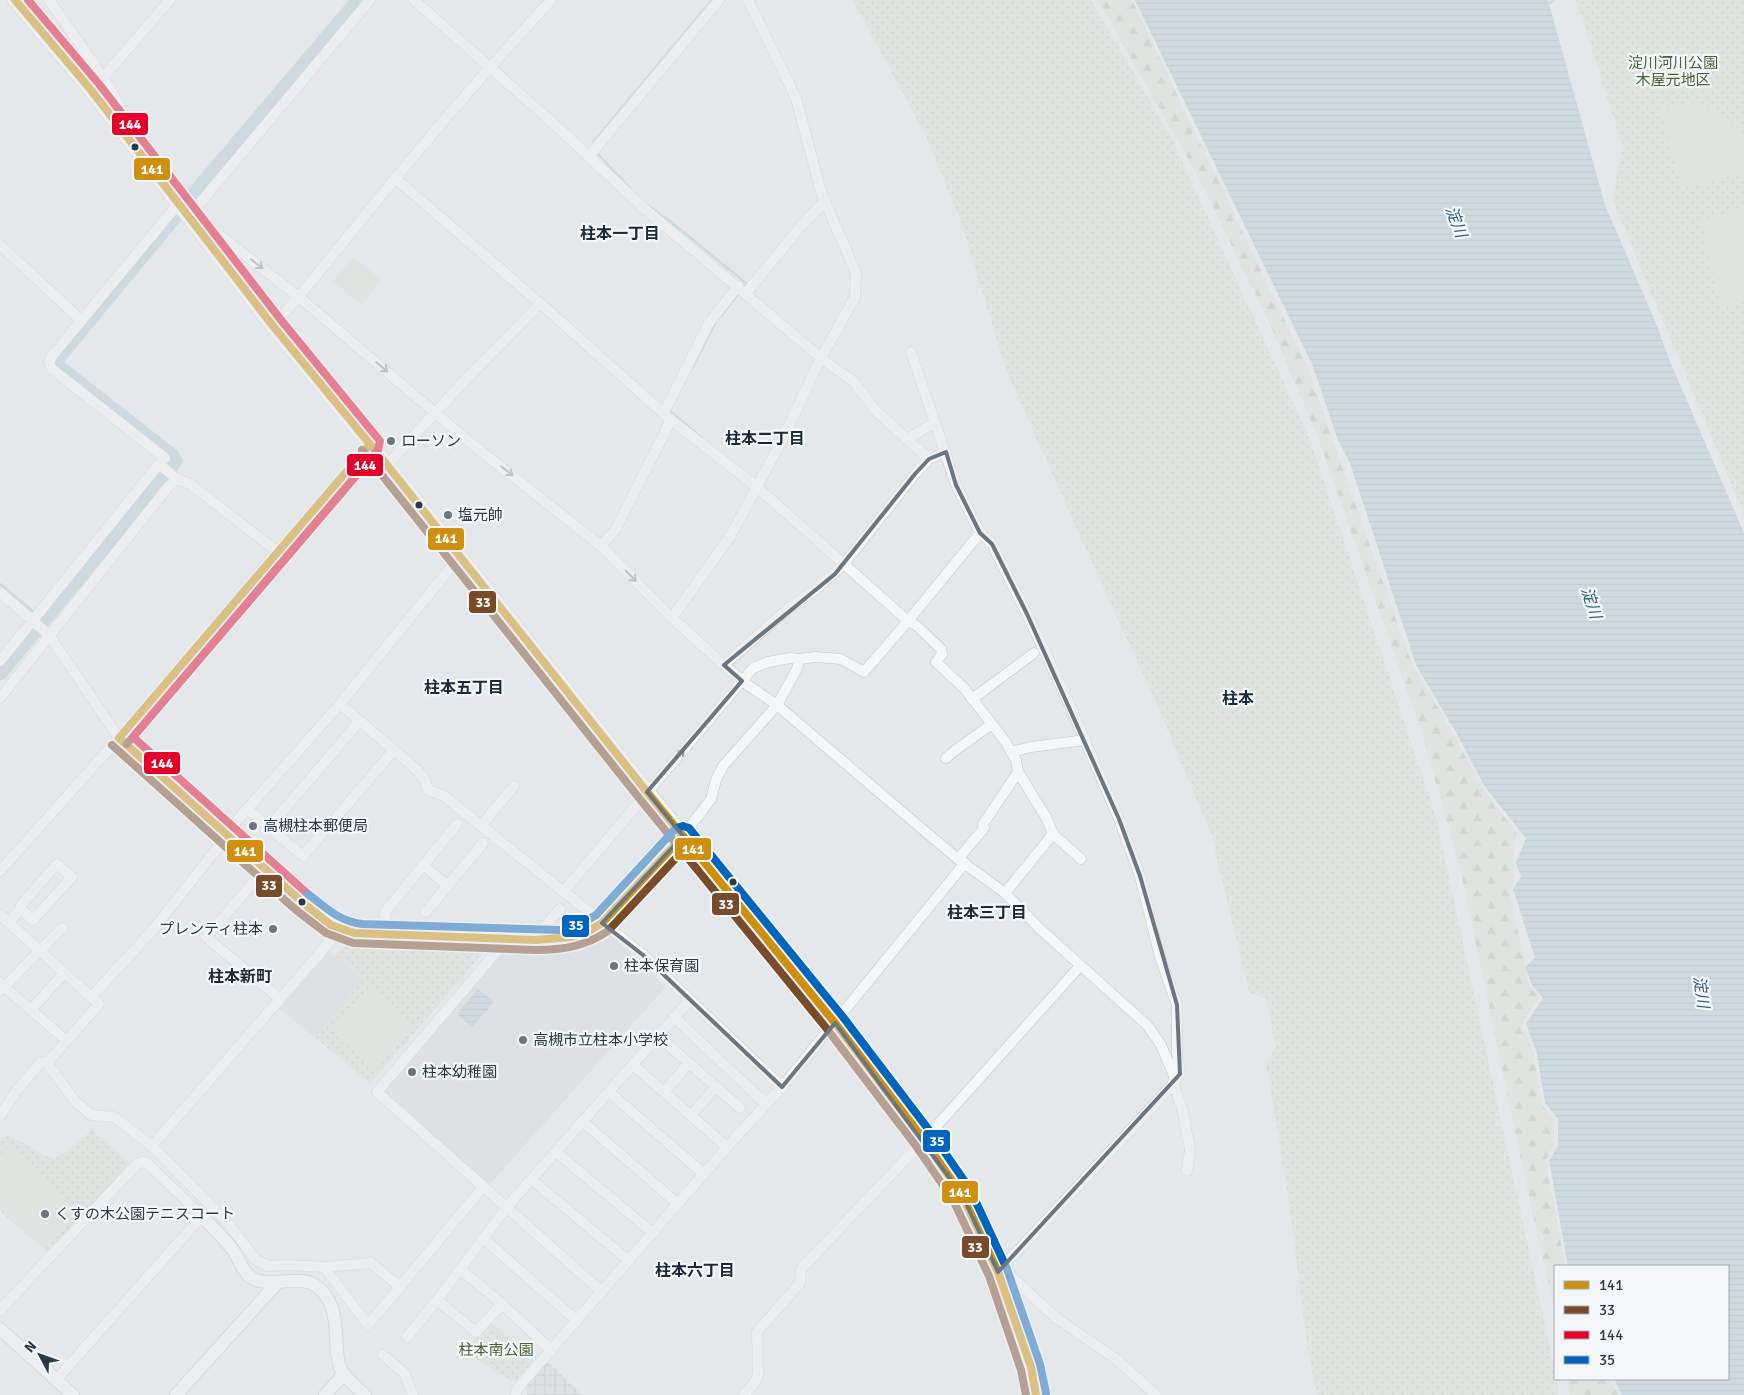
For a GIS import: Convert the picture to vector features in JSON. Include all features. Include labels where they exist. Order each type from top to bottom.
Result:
[{"type":"main road","points":[[15,0],[91,90],[273,326],[387,465],[647,792],[835,1024],[924,1140],[962,1195],[1000,1270],[1031,1367],[1036,1395]]},
{"type":"street","points":[[49,0],[108,85],[156,176]]},
{"type":"street","points":[[91,90],[170,0]]},
{"type":"street","points":[[370,0],[189,216],[209,227],[299,297],[468,440],[602,546],[672,618],[742,681],[778,705],[961,861],[1005,893],[1039,928],[1148,1026],[1162,1045],[1174,1076],[1173,1084],[1182,1108],[1190,1150],[1187,1171]]},
{"type":"street","points":[[414,0],[646,210],[820,358],[854,382],[876,411],[929,459]]},
{"type":"street","points":[[273,326],[299,297],[395,178],[490,67],[551,0]]},
{"type":"street","points":[[588,156],[719,0]]},
{"type":"street","points":[[672,618],[731,535],[782,440],[820,358],[855,297],[856,289],[856,273],[825,202],[796,98],[748,0]]},
{"type":"street","points":[[395,178],[668,416],[757,487],[941,649],[942,654],[936,662],[964,688],[992,724],[1016,760],[1018,772],[1046,818],[1053,834],[1081,859]]},
{"type":"street","points":[[602,546],[616,529],[710,322],[825,202]]},
{"type":"street","points":[[0,662],[165,458],[52,369],[49,363],[52,356],[81,320],[178,204]]},
{"type":"street","points":[[0,245],[81,320]]},
{"type":"street","points":[[387,465],[435,412],[540,304]]},
{"type":"street","points":[[911,352],[956,485],[980,533],[992,544],[1056,676],[1119,819],[1140,876],[1160,957],[1177,1005],[1177,1052],[1180,1074],[1173,1084],[1000,1270],[1055,1317],[1116,1359],[1156,1395]]},
{"type":"street","points":[[907,439],[934,423]]},
{"type":"street","points":[[0,871],[119,738],[370,444]]},
{"type":"street","points":[[724,665],[790,607],[814,591],[844,564],[893,500],[929,459],[946,452]]},
{"type":"street","points":[[159,464],[177,479],[190,484],[278,552]]},
{"type":"street","points":[[0,698],[168,486],[177,479]]},
{"type":"street","points":[[563,892],[754,668],[768,662],[790,658],[815,657],[841,659],[864,672],[980,533]]},
{"type":"street","points":[[91,997],[152,930],[233,825],[340,704],[460,556]]},
{"type":"street","points":[[0,592],[49,635],[119,738],[322,919],[338,929],[354,933],[499,940],[561,940],[577,936],[602,923],[683,836],[711,799],[716,780],[723,766],[778,705],[789,687],[799,659]]},
{"type":"street","points":[[972,700],[1034,653]]},
{"type":"street","points":[[340,704],[421,775],[425,780],[428,790],[444,796],[644,955],[782,1087]]},
{"type":"street","points":[[269,827],[360,721]]},
{"type":"street","points":[[946,758],[992,724]]},
{"type":"street","points":[[1011,752],[1031,747],[1085,740]]},
{"type":"street","points":[[247,809],[303,856],[393,752]]},
{"type":"street","points":[[516,1395],[517,1389],[835,1024],[961,861],[984,828],[983,824],[1018,772]]},
{"type":"street","points":[[481,826],[514,786]]},
{"type":"street","points":[[384,935],[386,912],[457,824]]},
{"type":"street","points":[[1005,893],[1053,834]]},
{"type":"street","points":[[426,912],[483,843]]},
{"type":"street","points":[[9,922],[21,909],[21,905],[57,864],[72,876],[33,920],[21,909]]},
{"type":"street","points":[[423,865],[448,886]]},
{"type":"street","points":[[265,869],[206,937],[279,998]]},
{"type":"street","points":[[536,940],[538,934],[560,909]]},
{"type":"street","points":[[0,914],[99,1004],[47,1063],[39,1064],[15,1093],[0,1116]]},
{"type":"street","points":[[62,928],[2,986],[67,1041]]},
{"type":"street","points":[[152,1146],[327,945],[338,929]]},
{"type":"street","points":[[499,940],[498,950],[377,1092],[602,1292]]},
{"type":"street","points":[[744,1395],[755,1382],[758,1374],[757,1332],[800,1283],[801,1269],[924,1140],[1080,966]]},
{"type":"street","points":[[31,1010],[64,973]]},
{"type":"street","points":[[407,1337],[506,1208],[690,1000]]},
{"type":"street","points":[[674,1017],[766,1104]]},
{"type":"street","points":[[658,1036],[740,1108]]},
{"type":"street","points":[[47,1063],[75,1101],[91,1115],[114,1117],[152,1146],[227,1222],[256,1260],[268,1266],[324,1267],[371,1264],[400,1287]]},
{"type":"street","points":[[664,1092],[688,1063]]},
{"type":"street","points":[[633,1065],[727,1147]]},
{"type":"street","points":[[691,1116],[716,1087]]},
{"type":"street","points":[[609,1092],[704,1174]]},
{"type":"street","points":[[582,1122],[678,1204]]},
{"type":"street","points":[[556,1152],[653,1233]]},
{"type":"street","points":[[0,1310],[137,1164],[143,1162],[148,1164],[202,1216],[232,1249],[249,1276],[257,1280],[278,1282],[299,1280],[309,1282],[320,1289],[328,1300],[336,1321],[339,1364],[344,1374],[366,1395]]},
{"type":"street","points":[[532,1179],[629,1261]]},
{"type":"street","points":[[324,1267],[368,1325],[483,1187]]},
{"type":"street","points":[[56,1380],[202,1216]]},
{"type":"street","points":[[483,1238],[577,1321]]},
{"type":"street","points":[[460,1269],[502,1304],[551,1350]]},
{"type":"street","points":[[176,1395],[278,1282]]},
{"type":"street","points":[[437,1300],[476,1332],[502,1304]]},
{"type":"street","points":[[0,1329],[73,1395]]},
{"type":"street","points":[[383,1355],[404,1373],[413,1395]]},
{"type":"street","points":[[325,1395],[344,1374]]},
{"type":"highlighted area","points":[[946,452],[956,485],[980,533],[992,544],[1027,614],[1119,819],[1140,876],[1177,1005],[1180,1074],[998,1272],[962,1195],[835,1023],[782,1087],[643,955],[602,923],[683,836],[647,792],[742,681],[724,665],[835,574],[929,459]]},
{"type":"shaded area","name":"高槻市立柱本小学校","points":[[609,933],[664,985],[664,989],[491,1183],[486,1183],[384,1094],[384,1088],[506,948],[542,950],[574,946]]},
{"type":"shaded area","points":[[329,951],[364,980],[315,1037],[279,1009]]},
{"type":"shaded area","points":[[547,1361],[582,1395],[527,1395],[527,1382]]},
{"type":"green space","points":[[853,0],[1091,0],[1173,141],[1311,442],[1436,817],[1554,1367],[1554,1380],[1557,1381],[1558,1395],[1317,1395],[1308,1352],[1288,1196],[1266,1061],[1276,1048],[1266,999],[1249,992],[1211,834],[1155,700],[1005,367],[961,222],[926,136]]},
{"type":"green space","points":[[1098,0],[1132,0],[1308,369],[1411,662],[1483,788],[1517,834],[1514,847],[1514,877],[1511,897],[1529,986],[1540,998],[1521,1024],[1534,1053],[1542,1105],[1554,1119],[1554,1144],[1546,1161],[1565,1265],[1554,1265],[1554,1309],[1460,868],[1422,734],[1317,435],[1272,329],[1201,182]]},
{"type":"green space","name":"淀川河川公園 木屋元地区","points":[[1576,0],[1744,0],[1744,514],[1612,199],[1623,147]]},
{"type":"green space","points":[[1692,102],[1722,115],[1740,130],[1744,137],[1744,173],[1682,188],[1660,111],[1673,105]]},
{"type":"green space","points":[[1744,210],[1744,297],[1721,310],[1701,219]]},
{"type":"green space","points":[[354,257],[381,280],[361,305],[333,281]]},
{"type":"green space","points":[[348,941],[482,947],[485,951],[370,1084],[315,1037],[363,980],[335,956]]},
{"type":"green space","points":[[370,989],[412,1026],[376,1070],[338,1039],[337,1026]]},
{"type":"green space","points":[[92,1130],[130,1163],[48,1253],[0,1211],[0,1141],[3,1137],[9,1135],[54,1159]]},
{"type":"green space","points":[[8,1147],[78,1212],[46,1248],[0,1205],[0,1156]]},
{"type":"green space","name":"柱本南公園","points":[[490,1322],[534,1360],[517,1380],[511,1381],[465,1351]]},
{"type":"green space","points":[[1568,1380],[1610,1380],[1618,1395],[1569,1395]]},
{"type":"water","name":"淀川","points":[[1135,0],[1548,0],[1605,205],[1744,533],[1744,1395],[1622,1395],[1614,1380],[1729,1380],[1729,1265],[1568,1265],[1549,1160],[1558,1146],[1558,1119],[1545,1103],[1537,1053],[1526,1024],[1543,998],[1533,987],[1525,967],[1535,958],[1513,889],[1521,877],[1516,863],[1526,838],[1485,787],[1457,734],[1416,665],[1350,463],[1338,440],[1312,364]]},
{"type":"water","points":[[478,989],[494,1002],[472,1027],[457,1014]]},
{"type":"waterway","points":[[0,673],[175,461],[172,456],[56,365],[56,360],[176,215],[359,0]]},
{"type":"waterway","points":[[592,146],[594,141],[712,0]]},
{"type":"waterway","points":[[1547,5],[1554,0]]},
{"type":"waterway","points":[[596,152],[630,188]]},
{"type":"waterway","points":[[646,204],[670,221],[747,284],[743,289]]},
{"type":"waterway","points":[[721,316],[739,293]]},
{"type":"waterway","points":[[692,368],[716,322]]},
{"type":"waterway","points":[[670,411],[702,438]]},
{"type":"waterway","points":[[0,584],[35,613]]},
{"type":"waterway","points":[[39,617],[44,621]]},
{"type":"transit line","name":"141","points":[[15,0],[91,90],[273,326],[835,1023],[924,1140],[962,1195],[998,1272],[1031,1367],[1036,1395]]},
{"type":"transit line","name":"144","points":[[28,0],[99,84],[281,320],[380,441],[378,450],[133,737],[309,895]]},
{"type":"transit line","name":"141","points":[[119,738],[370,444]]},
{"type":"transit line","name":"33","points":[[362,450],[639,798],[827,1029],[916,1146],[953,1200],[989,1276],[1021,1370],[1026,1395]]},
{"type":"transit line","name":"33","points":[[127,744],[378,450]]},
{"type":"transit line","name":"141","points":[[119,738],[302,902],[331,925],[354,933],[536,940],[571,937],[587,932],[602,923],[683,836]]},
{"type":"transit line","name":"33","points":[[112,745],[296,910],[326,933],[353,943],[536,950],[565,948],[583,944],[608,931],[690,843]]},
{"type":"transit line","name":"35","points":[[308,894],[340,917],[362,924],[560,930],[581,924],[596,915],[676,828],[683,826],[689,828],[843,1017],[932,1134],[970,1189],[1007,1269],[1040,1364],[1046,1393]]},
{"type":"place","name":"ローソン","points":[[391,441]]},
{"type":"place","name":"塩元帥","points":[[448,515]]},
{"type":"place","name":"高槻柱本郵便局","points":[[253,826]]},
{"type":"place","name":"プレンティ柱本","points":[[273,929]]},
{"type":"place","name":"柱本保育園","points":[[614,966]]},
{"type":"place","name":"高槻市立柱本小学校","points":[[523,1040]]},
{"type":"place","name":"柱本幼稚園","points":[[412,1072]]},
{"type":"place","name":"くすの木公園テニスコート","points":[[45,1214]]},
{"type":"district","name":"柱本一丁目","points":[[620,234]]},
{"type":"district","name":"柱本二丁目","points":[[765,439]]},
{"type":"district","name":"柱本五丁目","points":[[464,688]]},
{"type":"district","name":"柱本","points":[[1238,699]]},
{"type":"district","name":"柱本三丁目","points":[[987,913]]},
{"type":"district","name":"柱本新町","points":[[240,977]]},
{"type":"district","name":"柱本六丁目","points":[[695,1271]]}]
